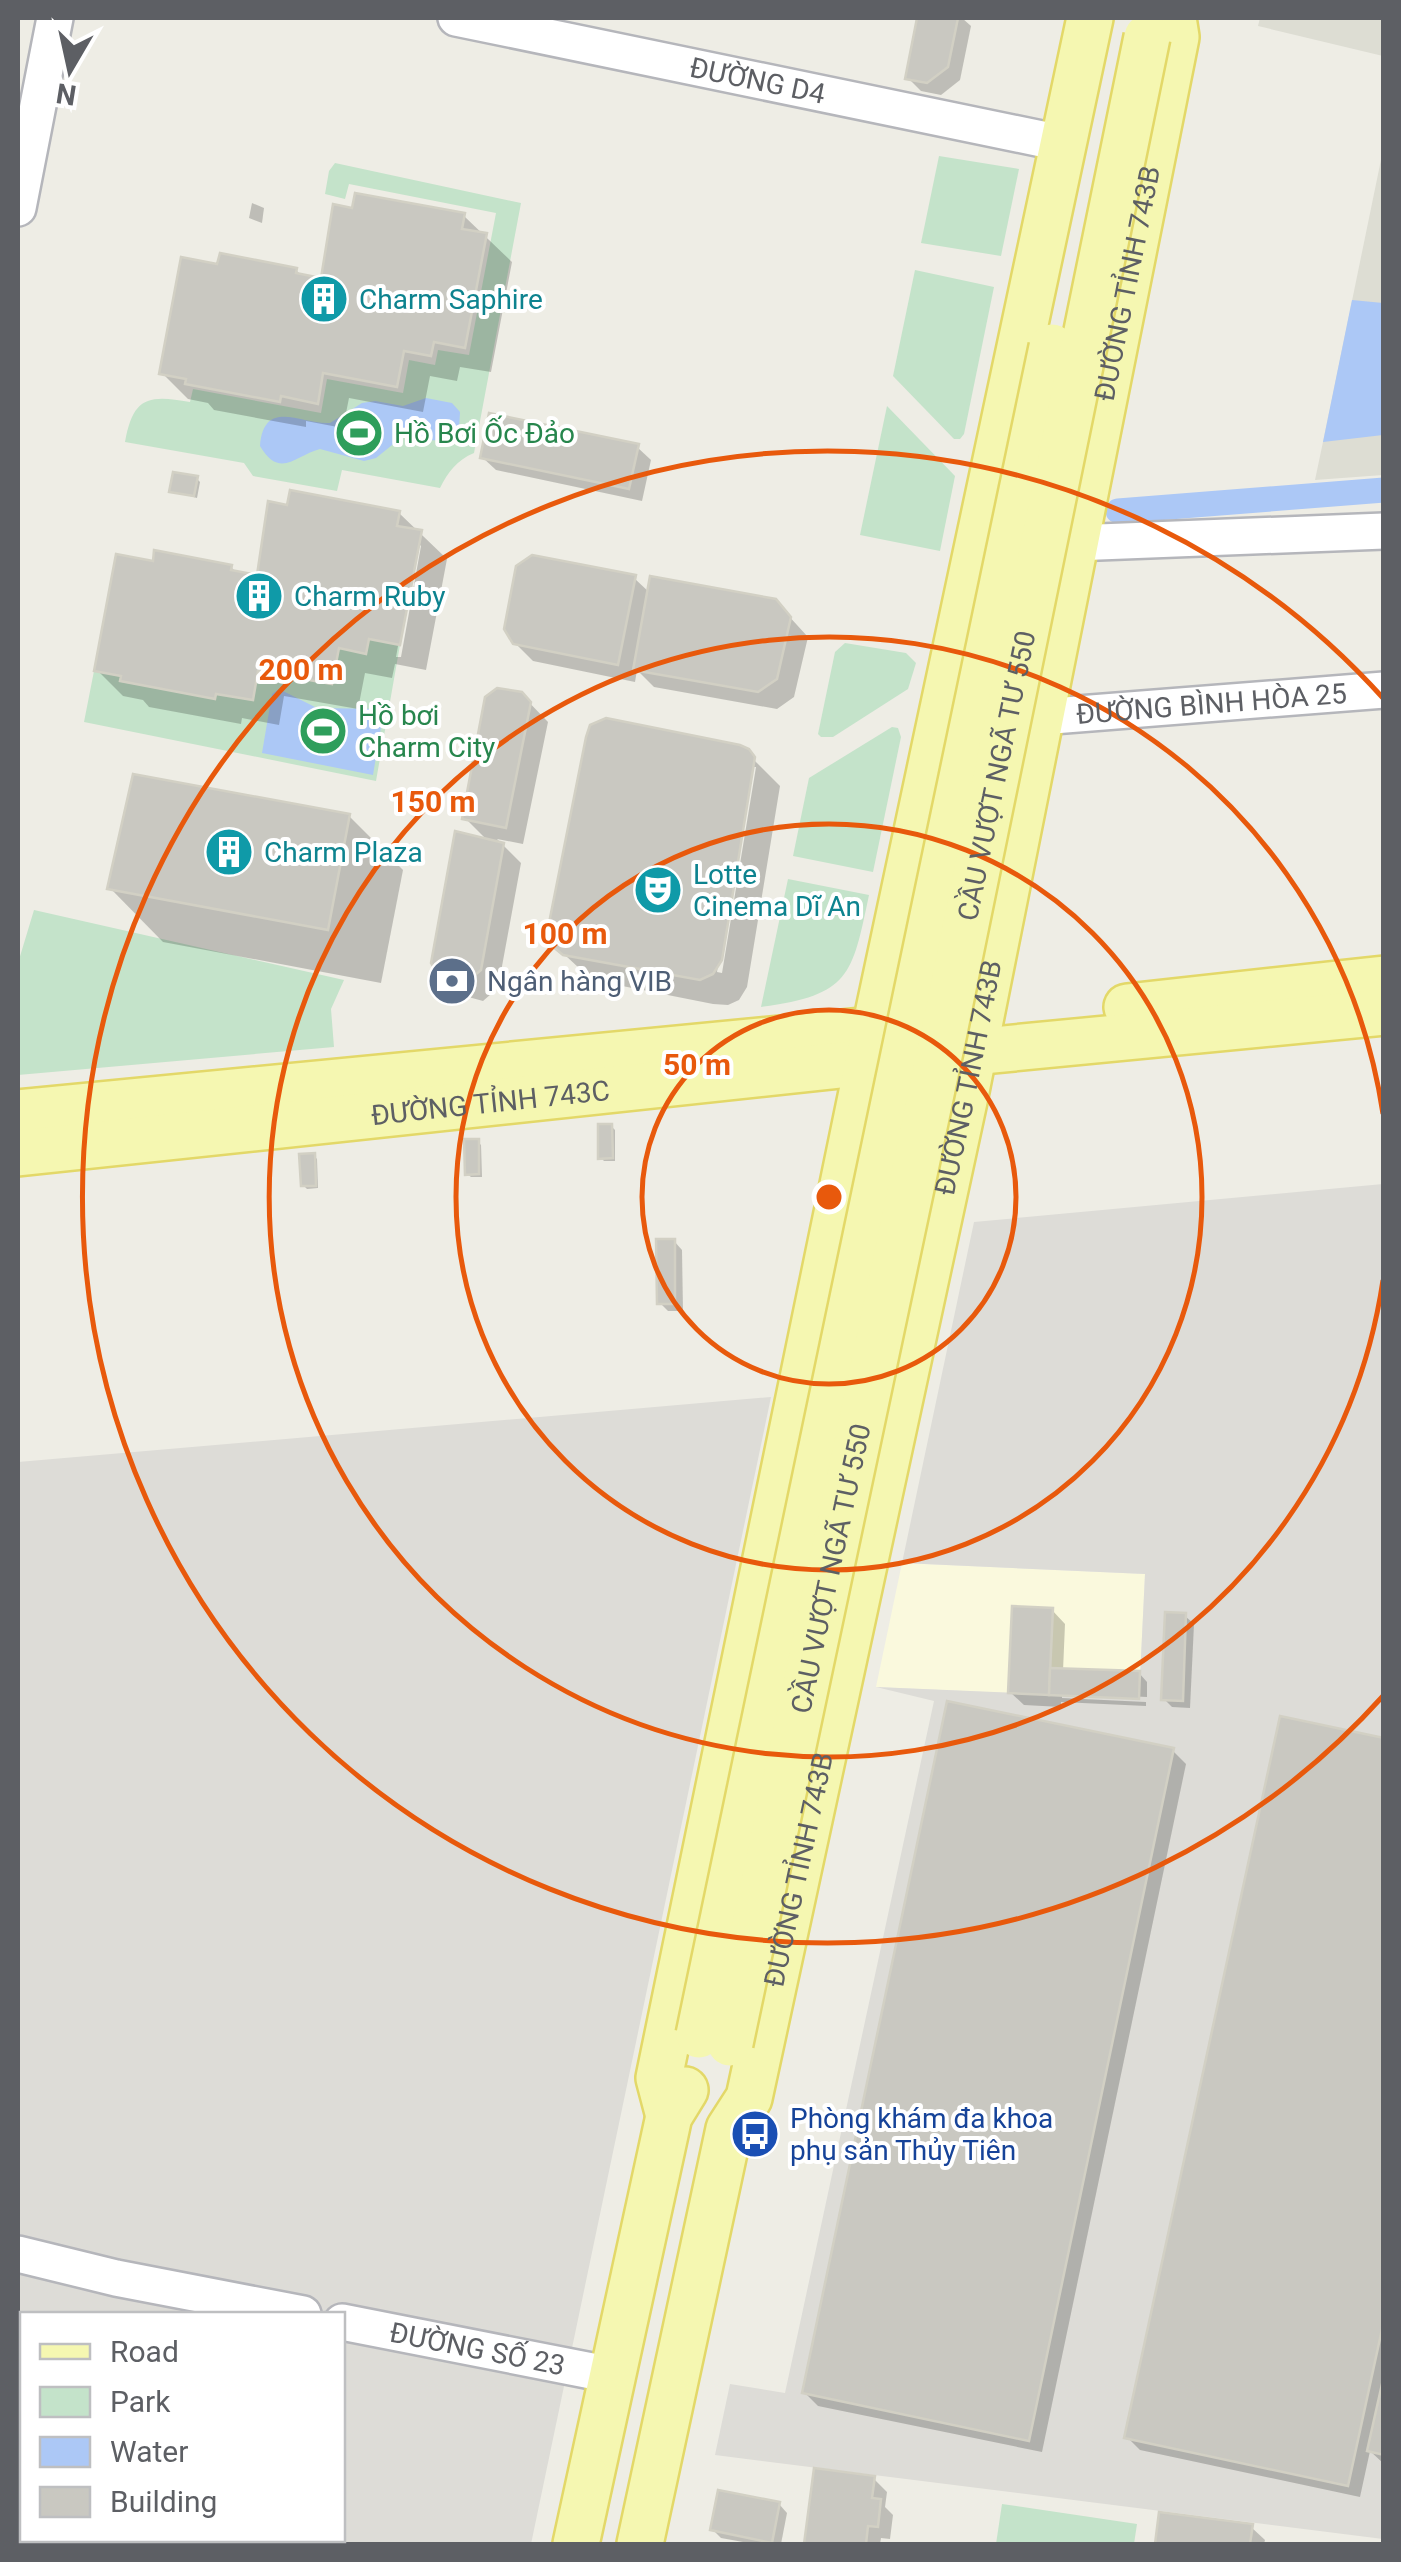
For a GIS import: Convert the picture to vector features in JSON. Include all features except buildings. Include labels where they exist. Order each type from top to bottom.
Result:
[{"type":"main road","points":[[669,2116],[659,2078],[1061,143],[1134,23]]},
{"type":"main road","name":"ĐƯỜNG TỈNH 743B","points":[[640,2544],[728,2129],[749,2098],[977,1038],[1176,36],[1134,23]]},
{"type":"main road","name":"CẦU VƯỢT NGÃ TƯ 550","points":[[714,2039],[1134,23]]},
{"type":"main road","name":"ĐƯỜNG TỈNH 743C","points":[[977,1038],[1384,979]]},
{"type":"main road","name":"ĐƯỜNG TỈNH 743C","points":[[18,1112],[403,1092],[872,1046],[1384,1012]]},
{"type":"main road","name":"ĐƯỜNG TỈNH 743C","points":[[18,1153],[403,1092]]},
{"type":"main road","points":[[576,2544],[669,2116],[714,2039]]},
{"type":"main road","name":"ĐƯỜNG TỈNH 743B","points":[[714,2039],[728,2129]]},
{"type":"street","points":[[18,208],[54,18]]},
{"type":"street","name":"ĐƯỜNG D4","points":[[456,18],[1061,143]]},
{"type":"street","points":[[1073,543],[1384,532]]},
{"type":"street","name":"ĐƯỜNG BÌNH HÒA 25","points":[[1040,717],[1384,690]]},
{"type":"street","points":[[18,2254],[116,2278],[293,2312]]},
{"type":"street","name":"ĐƯỜNG SỐ 23","points":[[345,2323],[612,2375]]},
{"type":"shaded area","points":[[1260,18],[1383,18],[1383,56],[1258,26]]},
{"type":"shaded area","points":[[1383,150],[1383,475],[1315,480],[1323,442]]},
{"type":"shaded area","points":[[1383,1184],[1383,2539],[715,2455],[730,2384],[785,2393],[934,1701],[876,1687],[1139,1698],[1145,1574],[902,1563],[974,1222]]},
{"type":"shaded area","points":[[771,1397],[531,2544],[18,2544],[18,1462]]},
{"type":"shaded area","points":[[902,1563],[1145,1574],[1139,1699],[876,1687]]},
{"type":"green space","points":[[939,156],[1019,169],[1001,256],[921,243]]},
{"type":"green space","points":[[335,163],[521,203],[474,453],[454,467],[440,488],[342,470],[337,491],[253,476],[244,463],[125,442],[132,416],[144,402],[190,402],[193,389],[321,413],[327,379],[403,393],[409,360],[435,365],[438,350],[469,355],[496,213],[349,184],[345,199],[325,194],[329,171]]},
{"type":"green space","points":[[915,270],[994,287],[960,439],[954,439],[893,376]]},
{"type":"green space","points":[[887,406],[955,476],[940,551],[860,535]]},
{"type":"green space","points":[[369,639],[400,645],[376,781],[84,722],[94,671],[121,676],[121,682],[214,699],[216,694],[252,700],[258,671],[332,684],[339,648],[366,653]]},
{"type":"green space","points":[[845,643],[906,653],[916,663],[908,689],[833,737],[821,737],[818,734],[835,652]]},
{"type":"green space","points":[[892,727],[898,728],[901,737],[873,872],[793,856],[809,778]]},
{"type":"green space","points":[[788,879],[869,895],[857,945],[842,977],[813,996],[761,1007]]},
{"type":"green space","points":[[34,910],[344,980],[331,1009],[334,1047],[18,1075],[18,963]]},
{"type":"green space","points":[[1002,2504],[1137,2524],[1134,2544],[996,2544]]},
{"type":"water","points":[[1352,300],[1383,303],[1383,435],[1323,442]]},
{"type":"water","name":"Hồ Bơi Ốc Đảo","points":[[426,398],[452,403],[460,412],[459,430],[438,440],[402,437],[376,458],[364,461],[320,449],[288,462],[274,462],[260,446],[263,431],[277,418],[330,423],[362,403],[403,406]]},
{"type":"water","name":"Hồ bơi Charm City","points":[[279,689],[317,708],[384,709],[373,775],[262,753],[272,694]]},
{"type":"waterway","points":[[1118,511],[1384,490]]},
{"type":"place","name":"Charm Saphire","points":[[324,299]]},
{"type":"place","name":"Hồ Bơi Ốc Đảo","points":[[359,433]]},
{"type":"place","name":"Charm Ruby","points":[[259,596]]},
{"type":"place","name":"Hồ bơi Charm City","points":[[323,731]]},
{"type":"place","name":"Charm Plaza","points":[[229,852]]},
{"type":"place","name":"Lotte Cinema Dĩ An","points":[[658,890]]},
{"type":"place","name":"Ngân hàng VIB","points":[[452,981]]},
{"type":"place","name":"Phòng khám đa khoa phụ sản Thủy Tiên","points":[[755,2134]]}]
